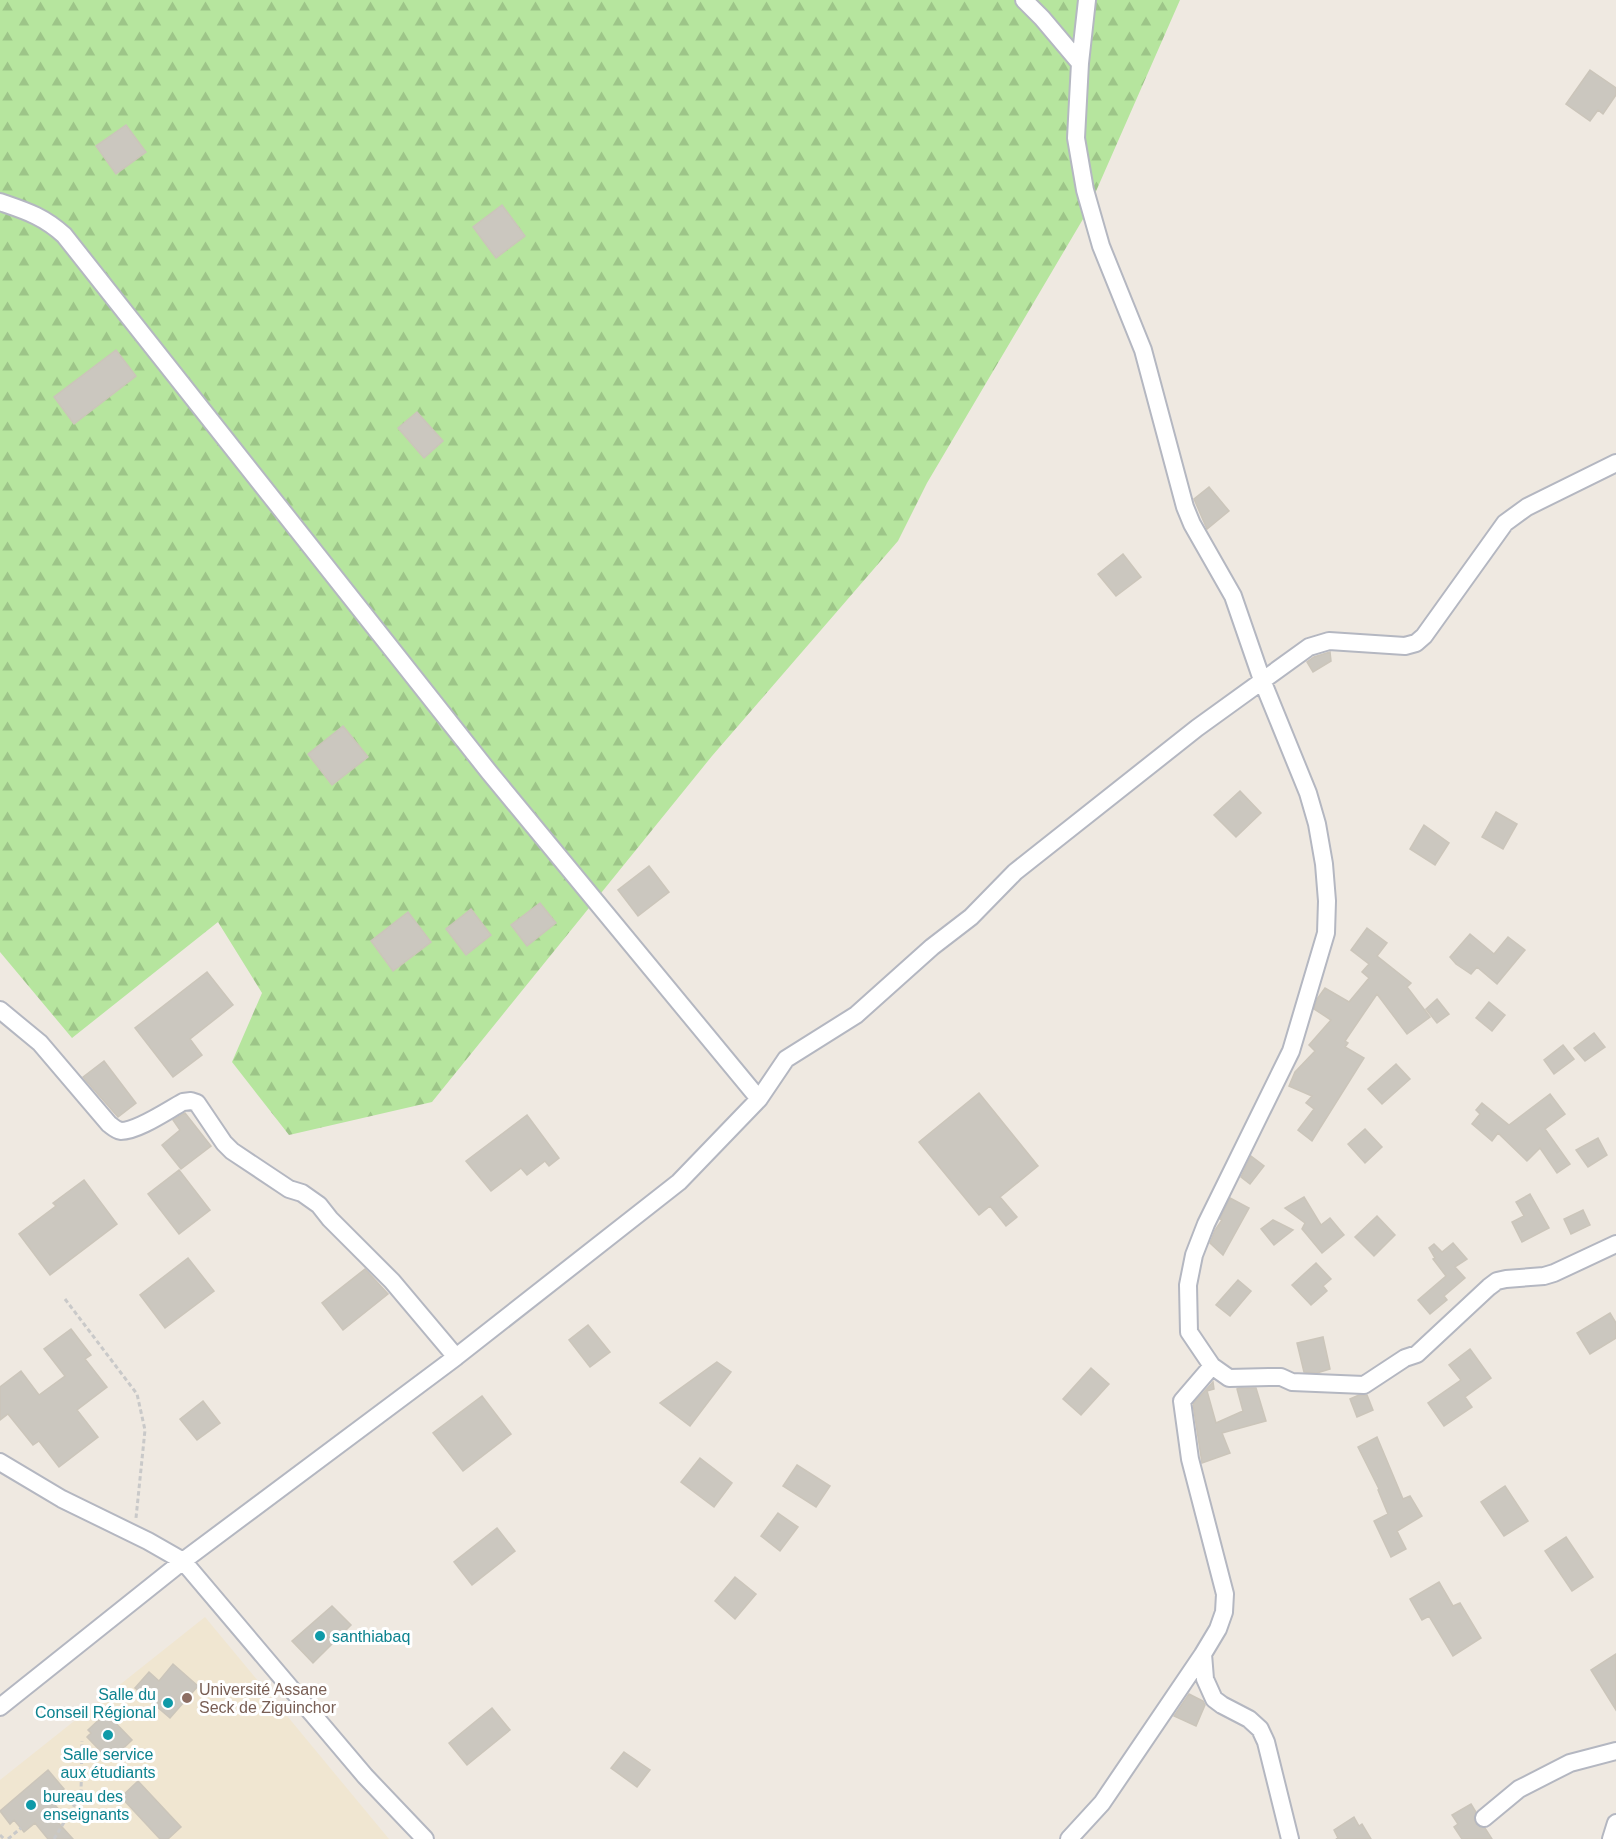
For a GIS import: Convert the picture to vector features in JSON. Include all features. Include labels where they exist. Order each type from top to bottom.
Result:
[{"type":"street","points":[[1024,0],[1080,63]]},
{"type":"street","points":[[1087,0],[1080,63],[1076,138],[1085,190],[1101,246],[1143,350],[1185,507],[1192,524],[1233,596],[1262,680],[1308,793],[1317,824],[1327,901],[1326,933],[1291,1051],[1206,1224],[1194,1255],[1188,1285],[1189,1332],[1212,1366],[1229,1378],[1281,1377],[1292,1382],[1364,1385],[1405,1358],[1417,1354],[1497,1281],[1554,1273],[1616,1244]]},
{"type":"street","points":[[0,202],[35,213],[64,235],[489,772],[759,1099]]},
{"type":"street","points":[[0,1707],[183,1561],[456,1357],[679,1182],[759,1099],[786,1059],[856,1015],[932,947],[971,917],[1015,872],[1197,728],[1308,646],[1329,641],[1405,646],[1416,643],[1424,636],[1504,523],[1527,507],[1616,463]]},
{"type":"street","points":[[0,1010],[40,1043],[116,1130],[133,1129],[183,1102],[197,1103],[232,1151],[289,1189],[302,1193],[319,1204],[330,1219],[392,1281],[456,1357]]},
{"type":"street","points":[[1069,1839],[1101,1803],[1203,1654],[1218,1629],[1224,1612],[1225,1594],[1190,1460],[1182,1401],[1212,1366]]},
{"type":"street","points":[[0,1462],[62,1499],[183,1561],[365,1776],[424,1839]]},
{"type":"street","points":[[1203,1654],[1205,1679],[1214,1699],[1249,1719],[1260,1729],[1290,1839]]},
{"type":"street","points":[[1484,1818],[1519,1789],[1570,1763],[1616,1751]]},
{"type":"street","points":[[1611,1839],[1616,1823]]},
{"type":"path","points":[[65,1299],[136,1394],[145,1430],[134,1534]]},
{"type":"path","points":[[54,1839],[81,1794],[82,1741]]},
{"type":"path","points":[[0,1834],[6,1839],[21,1828]]},
{"type":"shaded area","name":"Université Assane Seck de Ziguinchor","points":[[205,1617],[389,1839],[0,1839],[0,1780]]},
{"type":"green space","points":[[0,0],[1180,0],[1086,214],[927,483],[898,541],[712,756],[432,1102],[289,1135],[232,1062],[262,993],[218,922],[72,1038],[0,952]]},
{"type":"building","points":[[1590,70],[1616,88],[1616,95],[1603,114],[1598,110],[1590,121],[1566,104]]},
{"type":"building","points":[[126,125],[146,152],[116,174],[96,146]]},
{"type":"building","points":[[502,205],[525,236],[496,258],[473,227]]},
{"type":"building","points":[[116,350],[136,376],[74,424],[54,397]]},
{"type":"building","points":[[417,412],[443,441],[424,458],[398,428]]},
{"type":"building","points":[[1209,487],[1229,511],[1207,529],[1194,499]]},
{"type":"building","points":[[1123,554],[1141,577],[1116,596],[1098,574]]},
{"type":"building","points":[[1330,652],[1331,661],[1313,672],[1307,662]]},
{"type":"building","points":[[343,726],[368,757],[332,785],[308,754]]},
{"type":"building","points":[[1240,791],[1261,813],[1236,837],[1214,815]]},
{"type":"building","points":[[1496,812],[1517,824],[1503,849],[1482,837]]},
{"type":"building","points":[[1424,825],[1449,843],[1435,865],[1410,849]]},
{"type":"building","points":[[649,866],[669,892],[638,916],[618,890]]},
{"type":"building","points":[[540,903],[556,923],[527,946],[511,925]]},
{"type":"building","points":[[471,909],[491,935],[466,955],[446,929]]},
{"type":"building","points":[[408,912],[431,942],[393,971],[371,941]]},
{"type":"building","points":[[1367,928],[1387,943],[1377,956],[1411,983],[1407,987],[1430,1017],[1407,1034],[1377,994],[1345,1041],[1348,1043],[1345,1047],[1364,1058],[1312,1141],[1298,1130],[1314,1109],[1306,1103],[1312,1096],[1289,1086],[1295,1072],[1315,1051],[1309,1045],[1331,1020],[1314,1009],[1317,999],[1325,988],[1349,1002],[1369,978],[1362,972],[1369,964],[1351,950]]},
{"type":"building","points":[[1470,934],[1494,954],[1508,937],[1525,950],[1497,984],[1477,967],[1471,974],[1450,957]]},
{"type":"building","points":[[207,972],[233,1005],[190,1039],[202,1055],[173,1077],[135,1028]]},
{"type":"building","points":[[1437,999],[1449,1014],[1437,1023],[1426,1009]]},
{"type":"building","points":[[1489,1002],[1505,1015],[1492,1031],[1476,1018]]},
{"type":"building","points":[[1594,1033],[1605,1047],[1585,1061],[1574,1048]]},
{"type":"building","points":[[1563,1045],[1574,1059],[1554,1074],[1544,1060]]},
{"type":"building","points":[[104,1061],[136,1103],[118,1117],[83,1077]]},
{"type":"building","points":[[1396,1064],[1410,1079],[1382,1104],[1368,1089]]},
{"type":"building","points":[[979,1093],[1038,1166],[1000,1197],[1017,1217],[1006,1226],[990,1206],[979,1215],[919,1142]]},
{"type":"building","points":[[1550,1094],[1565,1114],[1545,1129],[1570,1164],[1557,1173],[1540,1148],[1527,1161],[1498,1133],[1492,1141],[1472,1124],[1480,1114],[1476,1110],[1482,1103],[1509,1125]]},
{"type":"building","points":[[185,1113],[211,1146],[181,1169],[162,1145],[180,1130],[173,1120]]},
{"type":"building","points":[[527,1115],[559,1158],[549,1166],[545,1161],[527,1175],[521,1168],[491,1191],[466,1161]]},
{"type":"building","points":[[1365,1129],[1382,1147],[1365,1163],[1348,1144]]},
{"type":"building","points":[[1598,1138],[1607,1155],[1588,1167],[1576,1150]]},
{"type":"building","points":[[1251,1156],[1264,1166],[1250,1184],[1241,1177]]},
{"type":"building","points":[[179,1170],[210,1210],[179,1234],[148,1194]]},
{"type":"building","points":[[84,1180],[117,1224],[50,1275],[19,1234],[56,1206],[53,1203]]},
{"type":"building","points":[[1530,1194],[1549,1228],[1522,1242],[1512,1222],[1524,1216],[1516,1202]]},
{"type":"building","points":[[1304,1197],[1321,1225],[1330,1218],[1344,1235],[1322,1253],[1302,1229],[1305,1223],[1285,1208]]},
{"type":"building","points":[[1230,1198],[1249,1208],[1223,1255],[1210,1243]]},
{"type":"building","points":[[1583,1210],[1590,1225],[1571,1234],[1564,1219]]},
{"type":"building","points":[[1377,1216],[1395,1235],[1374,1256],[1355,1237]]},
{"type":"building","points":[[1273,1220],[1293,1230],[1274,1245],[1261,1229]]},
{"type":"building","points":[[1453,1243],[1467,1259],[1455,1267],[1465,1278],[1444,1296],[1447,1300],[1430,1314],[1418,1300],[1446,1276],[1433,1259],[1435,1258],[1429,1248],[1434,1244],[1442,1252]]},
{"type":"building","points":[[188,1258],[214,1291],[165,1328],[140,1295]]},
{"type":"building","points":[[1316,1263],[1331,1279],[1323,1286],[1327,1291],[1311,1305],[1292,1285]]},
{"type":"building","points":[[365,1269],[388,1294],[343,1330],[322,1303]]},
{"type":"building","points":[[1238,1280],[1251,1291],[1230,1316],[1216,1305]]},
{"type":"building","points":[[1610,1313],[1616,1323],[1616,1338],[1590,1354],[1577,1333]]},
{"type":"building","points":[[588,1325],[610,1352],[590,1367],[569,1340]]},
{"type":"building","points":[[71,1329],[91,1355],[85,1359],[107,1387],[77,1410],[98,1437],[59,1467],[39,1441],[33,1445],[8,1414],[0,1420],[0,1387],[21,1371],[39,1395],[65,1376],[44,1349]]},
{"type":"building","points":[[1323,1337],[1330,1369],[1317,1373],[1304,1372],[1297,1343]]},
{"type":"building","points":[[1470,1349],[1491,1378],[1465,1397],[1472,1407],[1444,1426],[1428,1403],[1461,1380],[1449,1365]]},
{"type":"building","points":[[717,1362],[731,1372],[690,1426],[660,1403]]},
{"type":"building","points":[[1091,1368],[1109,1384],[1081,1415],[1063,1399]]},
{"type":"building","points":[[1213,1382],[1214,1389],[1207,1391],[1216,1423],[1243,1411],[1237,1389],[1239,1388],[1256,1388],[1266,1421],[1222,1433],[1230,1453],[1202,1463],[1193,1404]]},
{"type":"building","points":[[1359,1395],[1367,1395],[1373,1410],[1357,1417],[1350,1399]]},
{"type":"building","points":[[482,1396],[511,1434],[463,1471],[433,1433]]},
{"type":"building","points":[[203,1401],[220,1423],[197,1440],[180,1419]]},
{"type":"building","points":[[1377,1437],[1403,1499],[1410,1496],[1422,1516],[1397,1531],[1406,1549],[1391,1557],[1374,1521],[1388,1514],[1379,1489],[1358,1447]]},
{"type":"building","points":[[700,1458],[732,1483],[714,1507],[681,1482]]},
{"type":"building","points":[[797,1465],[830,1486],[816,1507],[783,1486]]},
{"type":"building","points":[[1505,1486],[1528,1521],[1504,1536],[1481,1502]]},
{"type":"building","points":[[778,1513],[798,1527],[780,1551],[761,1536]]},
{"type":"building","points":[[497,1528],[515,1551],[472,1585],[454,1562]]},
{"type":"building","points":[[1566,1537],[1593,1577],[1572,1591],[1545,1551]]},
{"type":"building","points":[[735,1577],[756,1594],[735,1619],[715,1601]]},
{"type":"building","points":[[1439,1582],[1453,1606],[1460,1603],[1481,1638],[1453,1656],[1429,1616],[1422,1620],[1410,1599]]},
{"type":"building","name":"santhiabaq","points":[[332,1606],[351,1625],[313,1663],[292,1641]]},
{"type":"building","points":[[1616,1654],[1616,1710],[1591,1670]]},
{"type":"building","name":"Salle du Conseil Régional","points":[[173,1664],[198,1686],[170,1718],[135,1688],[149,1672],[159,1681]]},
{"type":"building","points":[[1189,1694],[1203,1701],[1205,1705],[1196,1726],[1174,1716]]},
{"type":"building","points":[[492,1708],[510,1730],[467,1765],[449,1743]]},
{"type":"building","name":"Salle service aux étudiants","points":[[106,1713],[132,1740],[110,1761],[87,1737],[91,1733],[88,1730]]},
{"type":"building","points":[[624,1752],[650,1770],[637,1787],[611,1768]]},
{"type":"building","name":"bureau des enseignants","points":[[48,1770],[64,1789],[51,1800],[60,1811],[53,1817],[73,1839],[48,1839],[35,1823],[24,1832],[14,1820],[10,1824],[0,1811]]},
{"type":"building","points":[[138,1781],[181,1827],[168,1839],[160,1839],[121,1797]]},
{"type":"building","points":[[1471,1804],[1476,1812],[1474,1819],[1476,1824],[1485,1828],[1492,1839],[1462,1839],[1454,1827],[1458,1824],[1452,1815]]},
{"type":"building","points":[[1354,1817],[1359,1826],[1362,1824],[1371,1839],[1336,1839],[1338,1838],[1334,1830]]},
{"type":"place","name":"santhiabaq","points":[[320,1636]]},
{"type":"place","name":"Université Assane Seck de Ziguinchor","points":[[187,1698]]},
{"type":"place","name":"Salle du Conseil Régional","points":[[168,1703]]},
{"type":"place","name":"Salle service aux étudiants","points":[[108,1735]]},
{"type":"place","name":"bureau des enseignants","points":[[31,1805]]}]
